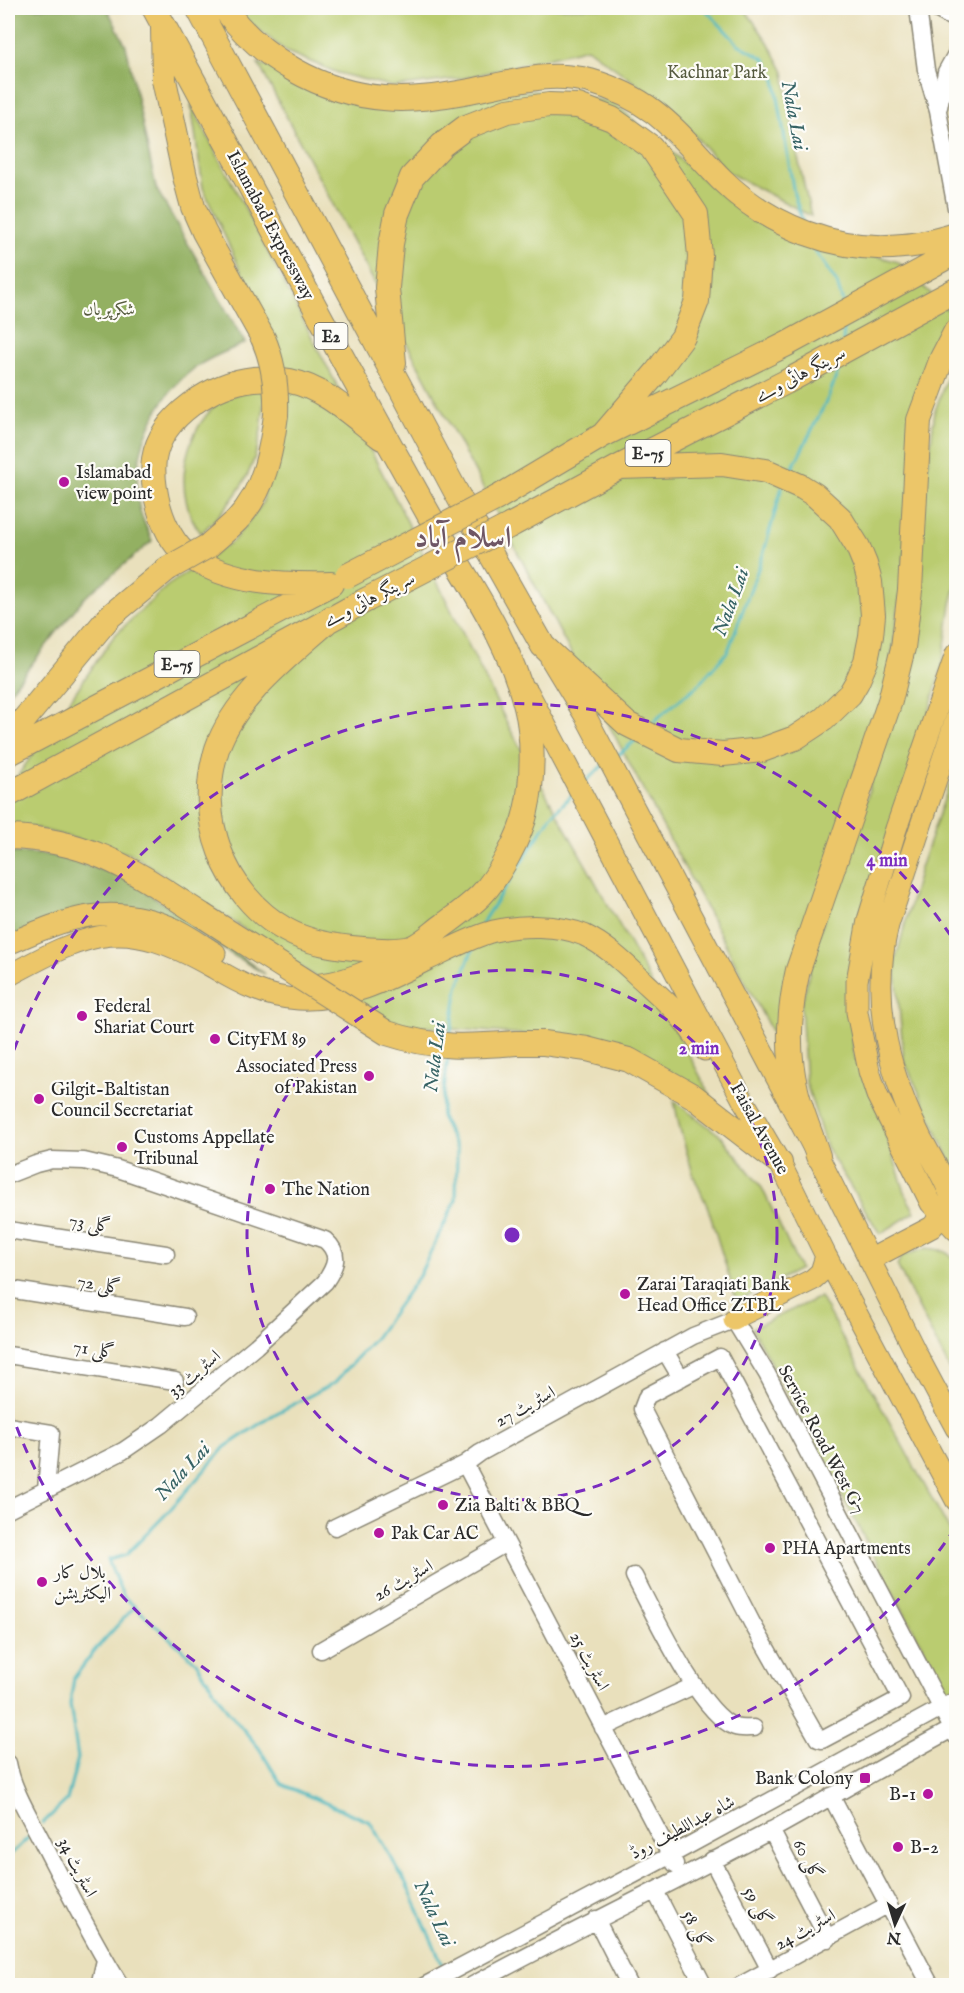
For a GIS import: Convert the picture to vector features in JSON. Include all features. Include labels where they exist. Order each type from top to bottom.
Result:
[{"type":"highway","name":"E2","points":[[198,8],[463,505],[543,646]]},
{"type":"highway","points":[[224,8],[237,27],[273,58],[317,81],[345,91],[367,96],[405,98],[448,95],[502,82],[545,76],[586,80],[637,99],[650,107],[670,124],[740,196],[775,220],[812,235],[861,247],[903,246],[957,235]]},
{"type":"highway","points":[[8,739],[109,617],[167,569],[208,546],[238,519],[259,489],[271,451],[277,395],[272,358],[204,232],[184,177],[164,80],[159,16]]},
{"type":"highway","name":"Islamabad Expressway","points":[[159,16],[389,442],[439,531],[467,575],[512,662],[527,710],[532,751],[526,812],[508,857],[482,894],[411,958]]},
{"type":"highway","points":[[396,378],[387,288],[391,244],[397,214],[412,177],[442,146],[466,127],[507,111],[549,105],[578,106],[612,119],[651,147],[696,214],[700,256],[697,301],[683,337],[656,373],[603,435]]},
{"type":"highway","name":"سرینگر ہائی وے","points":[[8,754],[497,498],[603,435],[787,344],[957,252]]},
{"type":"highway","name":"سرینگر ہائی وے","points":[[8,795],[331,618],[786,382],[957,290]]},
{"type":"highway","points":[[818,1156],[796,1090],[789,1042],[790,1003],[798,970],[890,701],[903,648],[910,590],[919,420],[942,357],[957,331]]},
{"type":"highway","points":[[339,580],[264,583],[228,575],[188,556],[173,539],[163,521],[154,491],[154,458],[166,428],[183,410],[212,391],[232,383],[255,378],[291,382],[323,394],[389,442]]},
{"type":"highway","points":[[543,646],[627,724],[679,750],[723,754],[762,750],[795,738],[824,718],[849,694],[866,661],[873,615],[868,573],[849,531],[840,518],[815,495],[784,477],[766,471],[712,464],[619,468]]},
{"type":"highway","points":[[331,618],[280,664],[241,704],[231,719],[216,751],[214,762],[210,792],[214,832],[227,870],[238,887],[269,919],[288,931],[327,945],[372,950],[411,958]]},
{"type":"highway","points":[[8,837],[56,841],[107,857],[129,868],[387,1033],[412,1041],[442,1046],[544,1043],[587,1048],[629,1060],[693,1096],[780,1163]]},
{"type":"main road","name":"Faisal Avenue","points":[[543,646],[586,717],[818,1156],[869,1260],[957,1428]]},
{"type":"main road","points":[[911,1141],[877,1095],[869,1071],[857,1012],[858,981],[868,920],[896,829],[956,654]]},
{"type":"main road","name":"Faisal Avenue","points":[[512,662],[957,1500]]},
{"type":"main road","points":[[951,1206],[931,1203],[911,1141],[882,1026],[881,953],[888,925],[957,719]]},
{"type":"main road","points":[[8,944],[72,918],[91,915],[130,916],[176,930],[259,977],[299,985],[323,985],[459,945],[493,931],[519,927],[546,928],[582,934],[609,950],[679,1015],[743,1100]]},
{"type":"main road","points":[[8,976],[51,953],[83,940],[119,934],[142,936],[167,944],[253,989],[272,996],[320,1000],[364,990],[411,958]]},
{"type":"main road","points":[[869,1260],[932,1227],[951,1206]]},
{"type":"main road","points":[[734,1320],[812,1280],[821,1272],[826,1256]]},
{"type":"main road","points":[[734,1320],[747,1318],[813,1288],[844,1290]]},
{"type":"street","points":[[918,8],[926,70],[938,111],[957,208]]},
{"type":"street","points":[[934,8],[957,20]]},
{"type":"street","points":[[938,111],[946,72],[957,54]]},
{"type":"street","name":"اسٹریٹ 33","points":[[8,1175],[51,1160],[84,1161],[129,1172],[301,1231],[325,1240],[335,1252],[333,1271],[325,1282],[256,1346],[161,1425],[123,1451],[8,1509]]},
{"type":"street","name":"گلی 73","points":[[8,1230],[166,1254]]},
{"type":"street","name":"گلی 72","points":[[8,1289],[185,1317]]},
{"type":"street","name":"اسٹریٹ 27","points":[[335,1527],[465,1464],[480,1453],[693,1336],[734,1320]]},
{"type":"street","name":"Service Road West G7","points":[[734,1320],[767,1374],[955,1731]]},
{"type":"street","points":[[665,1351],[681,1378]]},
{"type":"street","name":"گلی 71","points":[[8,1355],[175,1381]]},
{"type":"street","points":[[720,1357],[901,1698],[822,1740],[818,1739],[752,1623],[642,1408],[647,1396],[681,1378],[720,1357]]},
{"type":"street","points":[[8,1426],[51,1433],[46,1489]]},
{"type":"street","name":"اسٹریٹ 25","points":[[465,1464],[681,1876]]},
{"type":"street","name":"اسٹریٹ 26","points":[[321,1650],[506,1543]]},
{"type":"street","points":[[634,1576],[693,1686],[722,1719],[736,1728],[754,1728]]},
{"type":"street","points":[[603,1728],[693,1686]]},
{"type":"street","name":"شاہ عبداللطیف روڈ","points":[[424,1986],[957,1700]]},
{"type":"street","points":[[862,1719],[876,1744]]},
{"type":"street","points":[[471,1986],[771,1830],[955,1731]]},
{"type":"street","name":"اسٹریٹ 34","points":[[8,1763],[12,1792],[121,1986]]},
{"type":"street","points":[[831,1796],[931,1986]]},
{"type":"street","name":"گلی 60","points":[[771,1830],[828,1939]]},
{"type":"street","name":"گلی 59","points":[[712,1860],[770,1970]]},
{"type":"street","name":"گلی 58","points":[[655,1891],[704,1986]]},
{"type":"street","name":"اسٹریٹ 24","points":[[739,1986],[889,1904]]},
{"type":"street","points":[[596,1919],[630,1986]]},
{"type":"street","points":[[99,1986],[105,1960]]},
{"type":"green space","name":"شکرپریاں","points":[[8,8],[107,8],[126,46],[156,188],[245,343],[199,365],[183,378],[158,409],[142,447],[137,487],[140,511],[152,541],[83,599],[8,694]]},
{"type":"green space","name":"Kachnar Park","points":[[231,8],[744,8],[768,42],[784,72],[796,149],[811,216],[727,172],[671,109],[587,48],[465,78],[394,87],[338,73],[287,52]]},
{"type":"green space","points":[[258,63],[385,108],[532,90],[613,102],[752,221],[898,262],[956,318],[920,389],[902,582],[888,681],[783,1053]]},
{"type":"green space","points":[[191,104],[401,509],[510,729],[635,953],[717,1108],[588,1039],[386,1024],[133,855],[36,828],[8,828],[8,790],[114,636],[167,586],[233,541],[263,503],[282,362],[203,188]]},
{"type":"green space","points":[[956,357],[956,585],[942,666],[852,985],[853,1052],[879,1113],[907,1198],[915,1212],[880,1234],[826,1147],[806,1082],[801,1006],[818,937],[868,795],[928,465],[935,411]]},
{"type":"green space","points":[[264,386],[261,430],[251,467],[232,500],[201,533],[186,502],[184,484],[185,466],[196,432],[205,417],[222,400],[239,392]]},
{"type":"green space","points":[[956,766],[956,1173],[904,1060],[895,962],[920,868]]},
{"type":"green space","points":[[8,852],[51,855],[119,875],[192,921],[265,974],[179,923],[129,908],[8,946]]},
{"type":"green space","points":[[674,1101],[721,1136],[762,1188],[800,1269],[737,1302],[708,1208],[694,1177]]},
{"type":"green space","points":[[927,1248],[945,1251],[956,1261],[956,1382],[897,1265],[902,1256]]},
{"type":"green space","points":[[820,1297],[956,1542],[956,1687],[947,1692],[752,1328]]},
{"type":"waterway","name":"Nala Lai","points":[[701,8],[706,10],[738,44],[765,59],[775,79],[794,194],[802,220]]},
{"type":"waterway","name":"Nala Lai","points":[[810,244],[837,283],[843,303]]},
{"type":"waterway","name":"Nala Lai","points":[[843,341],[844,324]]},
{"type":"waterway","name":"Nala Lai","points":[[791,471],[829,396],[841,363]]},
{"type":"waterway","name":"Nala Lai","points":[[650,726],[697,686],[728,651],[763,555],[782,487]]},
{"type":"waterway","name":"Nala Lai","points":[[617,756],[637,739]]},
{"type":"waterway","name":"Nala Lai","points":[[585,782],[602,766]]},
{"type":"waterway","name":"Nala Lai","points":[[482,925],[552,815],[574,793]]},
{"type":"waterway","name":"Nala Lai","points":[[450,1037],[458,987],[473,948]]},
{"type":"waterway","name":"Nala Lai","points":[[445,1970],[406,1883],[370,1822],[281,1784],[259,1748],[227,1710],[196,1662],[123,1596],[108,1560],[126,1555],[167,1513],[225,1447],[273,1415],[334,1383],[375,1338],[419,1276],[456,1200],[457,1150],[441,1116],[448,1056]]},
{"type":"waterway","points":[[43,1823],[67,1800],[78,1758],[70,1704],[74,1678],[94,1651],[134,1607]]},
{"type":"waterway","points":[[8,1857],[30,1836]]},
{"type":"place","name":"Islamabad view point","points":[[64,482]]},
{"type":"place","name":"Federal Shariat Court","points":[[82,1016]]},
{"type":"place","name":"CityFM 89","points":[[215,1039]]},
{"type":"place","name":"Associated Press of Pakistan","points":[[369,1076]]},
{"type":"place","name":"Gilgit-Baltistan Council Secretariat","points":[[39,1099]]},
{"type":"place","name":"Customs Appellate Tribunal","points":[[122,1147]]},
{"type":"place","name":"The Nation","points":[[270,1189]]},
{"type":"place","name":"Zarai Taraqiati Bank Head Office ZTBL","points":[[625,1294]]},
{"type":"place","name":"Zia Balti & BBQ","points":[[443,1505]]},
{"type":"place","name":"Pak Car AC","points":[[379,1533]]},
{"type":"place","name":"PHA Apartments","points":[[770,1548]]},
{"type":"place","name":"بلال کار الیکٹریشن","points":[[42,1582]]},
{"type":"place","name":"Bank Colony","points":[[865,1778]]},
{"type":"place","name":"B-1","points":[[928,1794]]},
{"type":"place","name":"B-2","points":[[898,1847]]},
{"type":"district","name":"اسلام آباد","points":[[463,537]]}]
